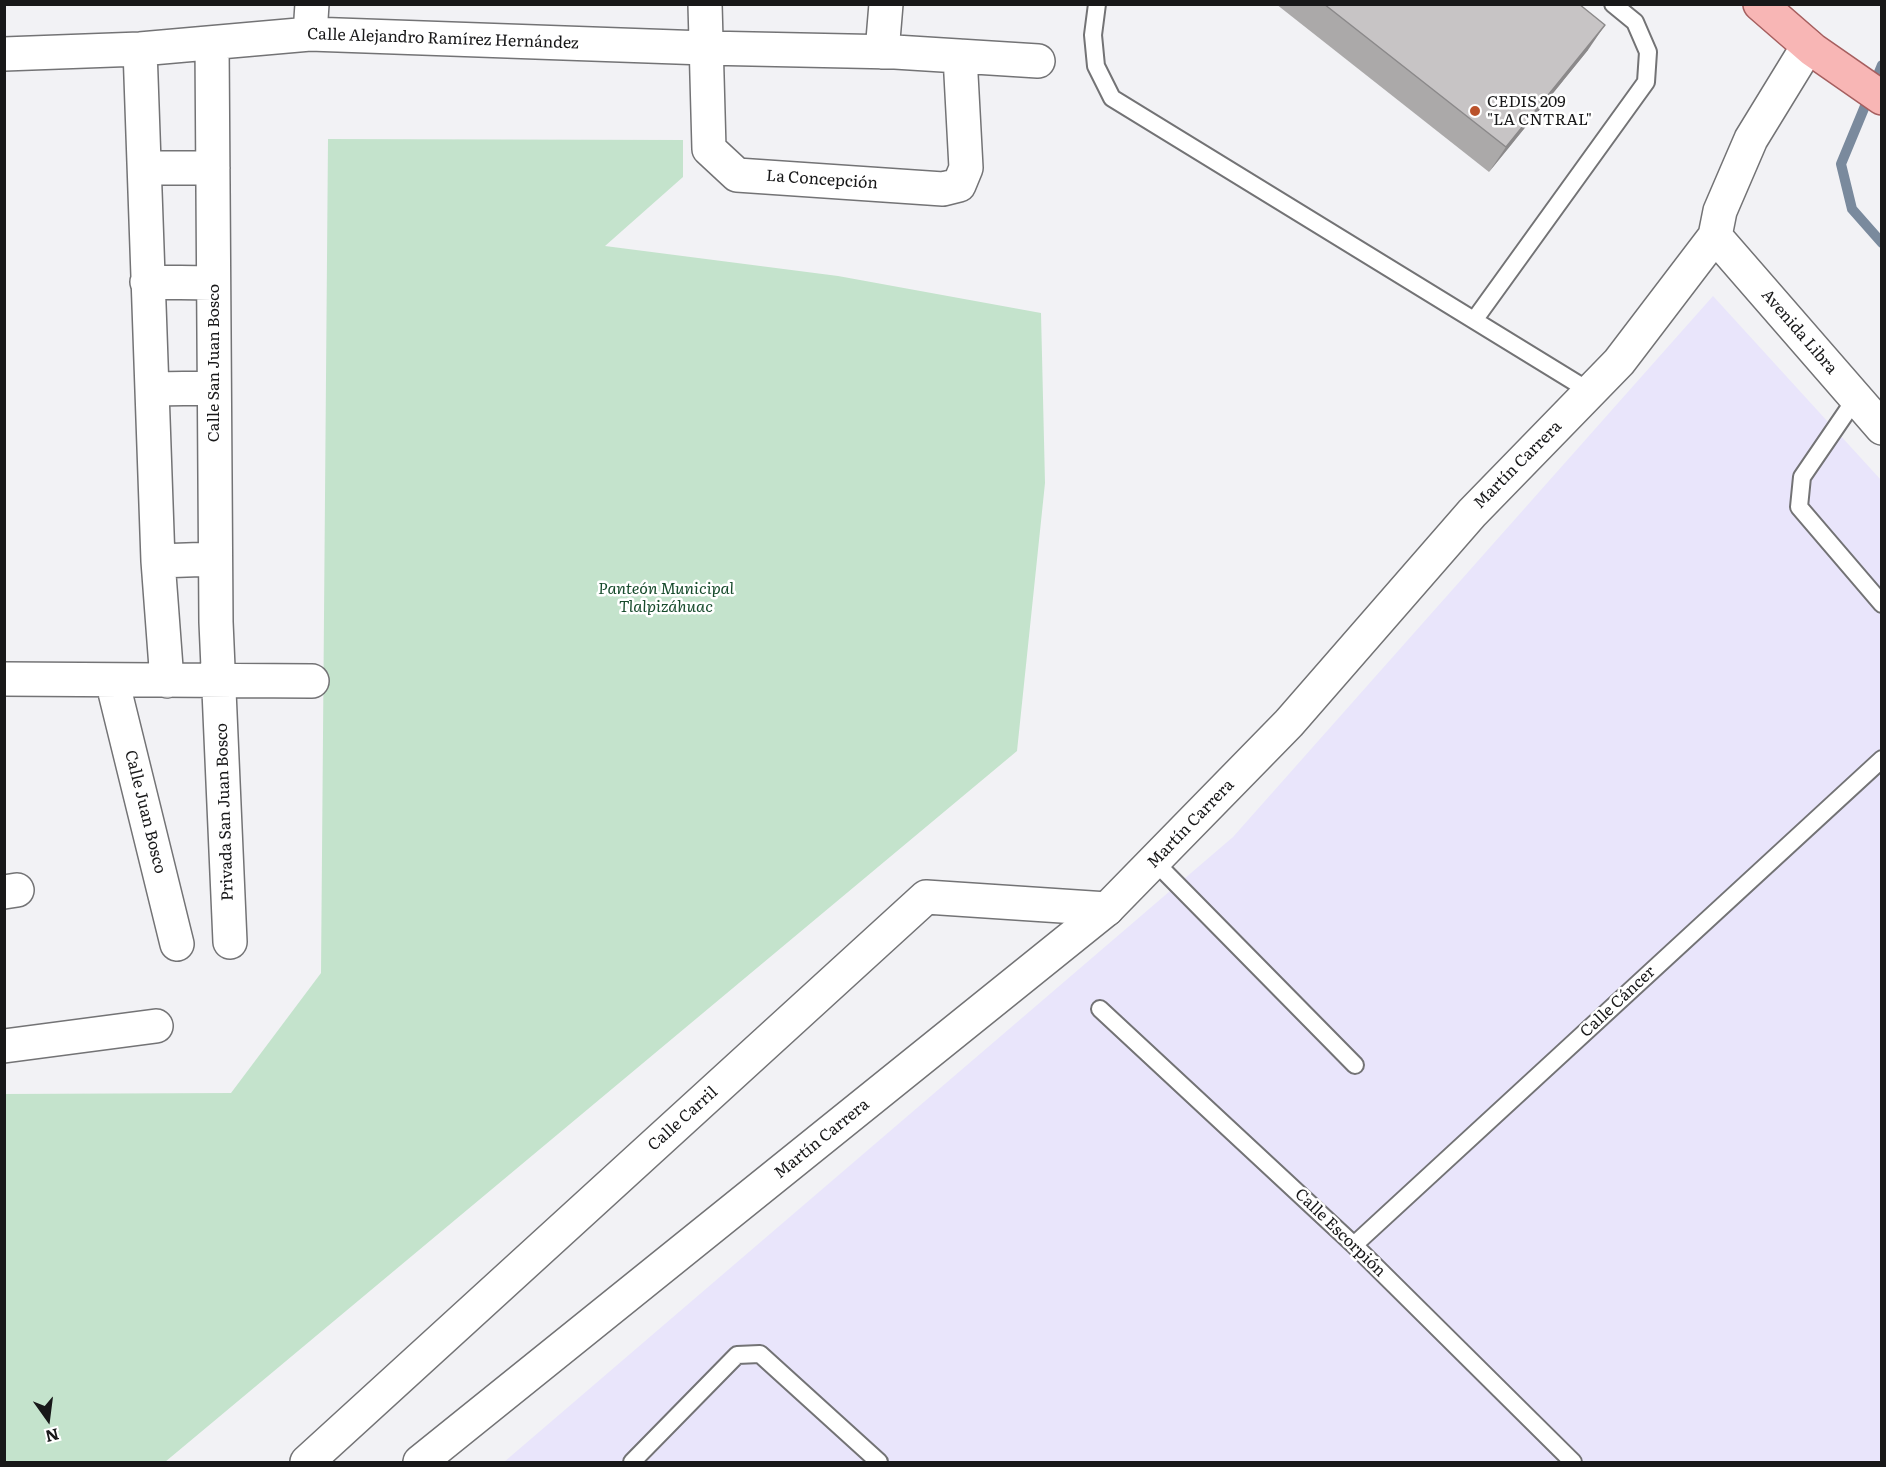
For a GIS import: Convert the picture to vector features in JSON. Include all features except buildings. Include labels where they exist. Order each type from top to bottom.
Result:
[{"type":"main road","points":[[1760,4],[1810,48],[1881,98]]},
{"type":"street","name":"La Concepción","points":[[705,4],[709,149],[737,174],[943,189],[959,185],[966,168],[960,56]]},
{"type":"street","points":[[882,52],[886,4]]},
{"type":"street","name":"Calle Alejandro Ramírez Hernández","points":[[4,54],[140,49],[212,43],[311,19],[705,48],[882,52],[1038,61]]},
{"type":"street","name":"Calle San Juan Bosco","points":[[212,43],[215,559],[221,682]]},
{"type":"street","name":"Martín Carrera","points":[[420,1462],[1107,909],[1289,723],[1472,513],[1619,362],[1715,236],[1720,211],[1751,139],[1810,48]]},
{"type":"street","points":[[140,49],[158,561],[167,681]]},
{"type":"street","points":[[145,168],[213,168]]},
{"type":"street","name":"Avenida Libra","points":[[1715,236],[1881,428]]},
{"type":"street","points":[[147,282],[213,283]]},
{"type":"street","points":[[153,389],[214,388]]},
{"type":"street","points":[[158,561],[215,559]]},
{"type":"street","points":[[4,679],[312,681]]},
{"type":"street","name":"Calle Juan Bosco","points":[[112,680],[177,944]]},
{"type":"street","name":"Privada San Juan Bosco","points":[[221,682],[230,942]]},
{"type":"street","name":"Calle Carril","points":[[307,1462],[926,897],[1107,909]]},
{"type":"street","points":[[4,1046],[156,1026]]},
{"type":"lane","points":[[1097,4],[1093,35],[1096,66],[1112,98],[1591,392]]},
{"type":"lane","points":[[1475,319],[1646,82],[1648,52],[1635,22],[1613,4]]},
{"type":"lane","points":[[1856,398],[1802,477],[1799,507],[1881,604]]},
{"type":"lane","name":"Calle Cáncer","points":[[1354,1245],[1881,759]]},
{"type":"lane","points":[[1154,861],[1355,1065]]},
{"type":"lane","name":"Calle Escorpión","points":[[1100,1009],[1354,1245],[1573,1462]]},
{"type":"lane","points":[[632,1462],[737,1355],[759,1354],[879,1462]]},
{"type":"shaded area","points":[[1713,296],[1881,480],[1881,1462],[504,1462],[1233,837]]},
{"type":"green space","name":"Panteón Municipal Tlalpizáhuac","points":[[328,139],[683,140],[683,177],[605,246],[838,276],[1041,313],[1045,483],[1017,751],[165,1462],[5,1462],[4,1094],[231,1093],[321,973]]},
{"type":"waterway","points":[[1882,65],[1841,164],[1852,209],[1882,243]]},
{"type":"place","name":"CEDIS 209 \"LA CNTRAL\"","points":[[1475,111]]}]
